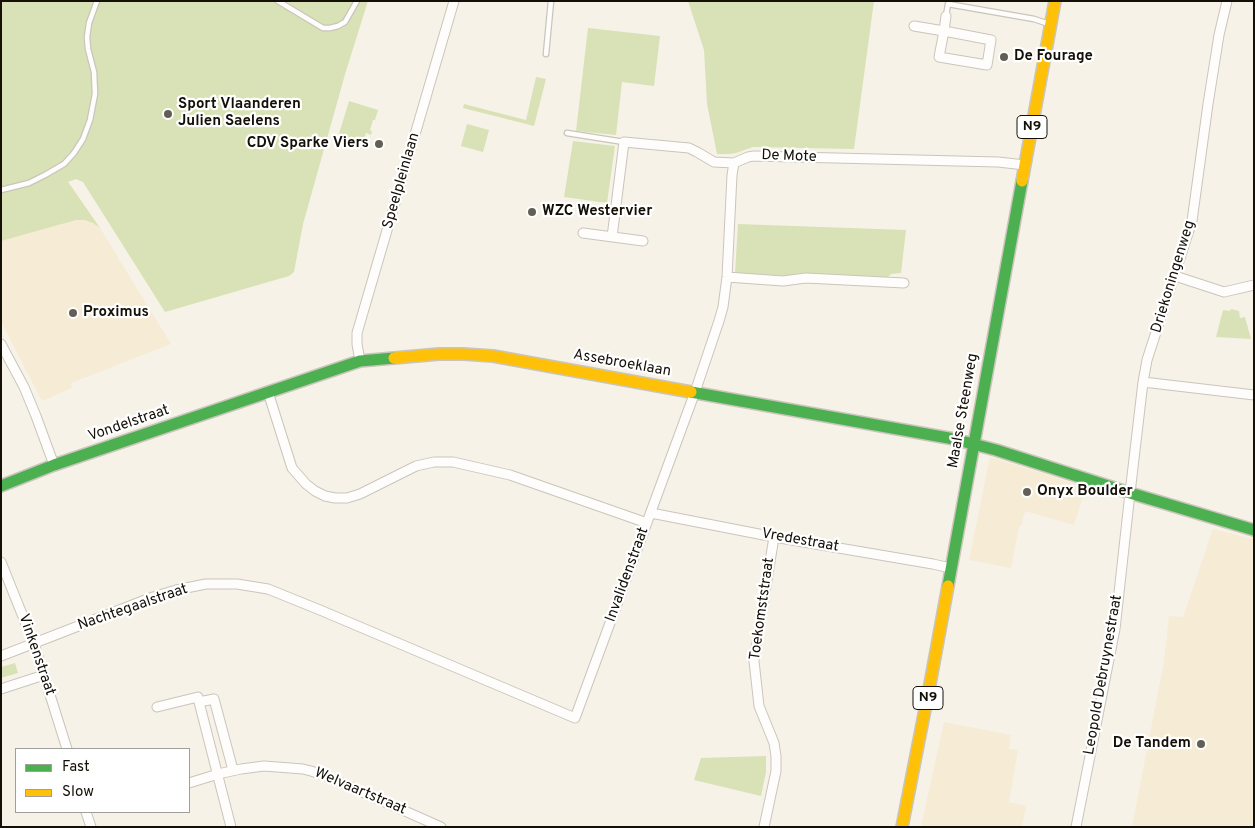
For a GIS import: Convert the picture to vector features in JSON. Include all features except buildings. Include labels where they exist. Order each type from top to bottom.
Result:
[{"type":"street","name":"Speelpleinlaan","points":[[360,361],[357,344],[358,333],[454,1]]},
{"type":"street","name":"Maalse Steenweg","points":[[902,827],[1055,1]]},
{"type":"street","name":"Driekoningenweg","points":[[1130,493],[1147,360],[1192,221],[1219,35],[1228,1]]},
{"type":"street","points":[[914,26],[944,31],[991,40],[987,65],[939,57],[944,31],[946,16]]},
{"type":"street","points":[[612,237],[624,142]]},
{"type":"street","name":"De Mote","points":[[624,142],[689,148],[714,162],[734,163],[754,156],[998,162],[1025,165]]},
{"type":"street","name":"Invalidenstraat","points":[[320,610],[575,718],[695,392],[723,307],[727,277],[734,163]]},
{"type":"street","points":[[583,233],[643,241]]},
{"type":"street","points":[[1175,276],[1224,292],[1254,285]]},
{"type":"street","points":[[727,277],[783,281],[806,278],[904,283]]},
{"type":"street","points":[[1,344],[24,387],[54,465]]},
{"type":"street","name":"Assebroeklaan","points":[[268,392],[360,361],[439,354],[493,356],[973,443],[1254,530]]},
{"type":"street","points":[[1143,382],[1254,394]]},
{"type":"street","points":[[268,392],[292,468],[306,484],[325,496],[347,498],[360,494],[416,466],[434,462],[453,462],[510,476],[647,523]]},
{"type":"street","name":"Vondelstraat","points":[[1,486],[54,465],[268,392]]},
{"type":"street","name":"Leopold Debruynestraat","points":[[1076,827],[1115,629],[1130,493]]},
{"type":"street","name":"Vredestraat","points":[[651,513],[950,568]]},
{"type":"street","name":"Toekomststraat","points":[[764,827],[776,771],[776,756],[774,743],[759,706],[754,661],[774,537]]},
{"type":"street","name":"Vinkenstraat","points":[[1,562],[34,644],[67,748]]},
{"type":"street","name":"Nachtegaalstraat","points":[[1,656],[153,597],[206,584],[237,584],[268,589],[320,610]]},
{"type":"street","points":[[1,689],[44,675]]},
{"type":"street","points":[[157,707],[198,697],[231,827]]},
{"type":"street","points":[[199,702],[214,699],[233,770]]},
{"type":"street","name":"Welvaartstraat","points":[[190,783],[233,770],[264,766],[311,771],[441,827]]},
{"type":"street","points":[[87,813],[91,827]]},
{"type":"lane","points":[[1,190],[29,183],[45,176],[64,164],[83,139],[90,120],[95,94],[94,72],[87,37],[89,23],[97,1]]},
{"type":"lane","points":[[278,1],[323,28],[338,26],[344,22],[357,1]]},
{"type":"lane","points":[[546,54],[551,1]]},
{"type":"lane","points":[[946,16],[948,4],[1034,19],[1050,24]]},
{"type":"lane","points":[[567,133],[624,142]]},
{"type":"shaded area","points":[[68,181],[100,228],[171,344],[71,383],[72,388],[42,401],[1,322],[1,198]]},
{"type":"shaded area","points":[[990,457],[1086,487],[1074,525],[1025,511],[1021,526],[1019,526],[1011,568],[969,560]]},
{"type":"shaded area","name":"De Tandem","points":[[1213,529],[1254,539],[1254,827],[1132,827],[1164,661],[1169,616],[1183,617]]},
{"type":"shaded area","points":[[944,722],[1011,735],[1009,749],[1018,750],[1009,802],[1026,806],[1022,827],[921,827]]},
{"type":"green space","name":"Sport Vlaanderen Julien Saelens","points":[[1,1],[368,1],[346,71],[303,224],[294,272],[289,276],[165,312],[83,182],[76,179],[68,182],[100,228],[85,220],[76,220],[1,241]]},
{"type":"green space","points":[[688,1],[874,1],[854,149],[753,147],[736,153],[717,154],[707,104],[704,50]]},
{"type":"green space","points":[[588,28],[660,36],[654,86],[622,82],[616,135],[576,131]]},
{"type":"green space","points":[[536,77],[546,79],[534,126],[463,108],[464,104],[526,120]]},
{"type":"green space","points":[[349,101],[378,110],[370,130],[372,131],[371,135],[366,133],[362,149],[359,148],[360,144],[338,137]]},
{"type":"green space","points":[[467,124],[489,130],[483,152],[461,146]]},
{"type":"green space","points":[[573,141],[615,146],[607,203],[564,197]]},
{"type":"green space","points":[[738,224],[906,230],[901,273],[891,274],[887,278],[800,273],[789,276],[735,273]]},
{"type":"green space","points":[[1231,309],[1239,311],[1240,318],[1245,317],[1251,339],[1216,337],[1223,310],[1230,311]]},
{"type":"green space","points":[[15,663],[18,673],[1,678],[1,667]]},
{"type":"green space","points":[[766,756],[766,772],[761,796],[694,780],[701,758]]},
{"type":"traffic: fast","points":[[948,586],[1022,181]]},
{"type":"traffic: fast","points":[[1,486],[54,465],[360,361],[394,358]]},
{"type":"traffic: fast","points":[[691,392],[954,439],[996,450],[1254,530]]},
{"type":"traffic: slow","points":[[1022,181],[1055,1]]},
{"type":"traffic: slow","points":[[394,358],[439,354],[493,356],[691,392]]},
{"type":"traffic: slow","points":[[902,827],[948,586]]},
{"type":"place","name":"De Fourage","points":[[1004,57]]},
{"type":"place","name":"Sport Vlaanderen Julien Saelens","points":[[168,114]]},
{"type":"place","name":"CDV Sparke Viers","points":[[379,144]]},
{"type":"place","name":"WZC Westervier","points":[[532,212]]},
{"type":"place","name":"Proximus","points":[[73,313]]},
{"type":"place","name":"Onyx Boulder","points":[[1027,492]]},
{"type":"place","name":"De Tandem","points":[[1201,744]]}]
